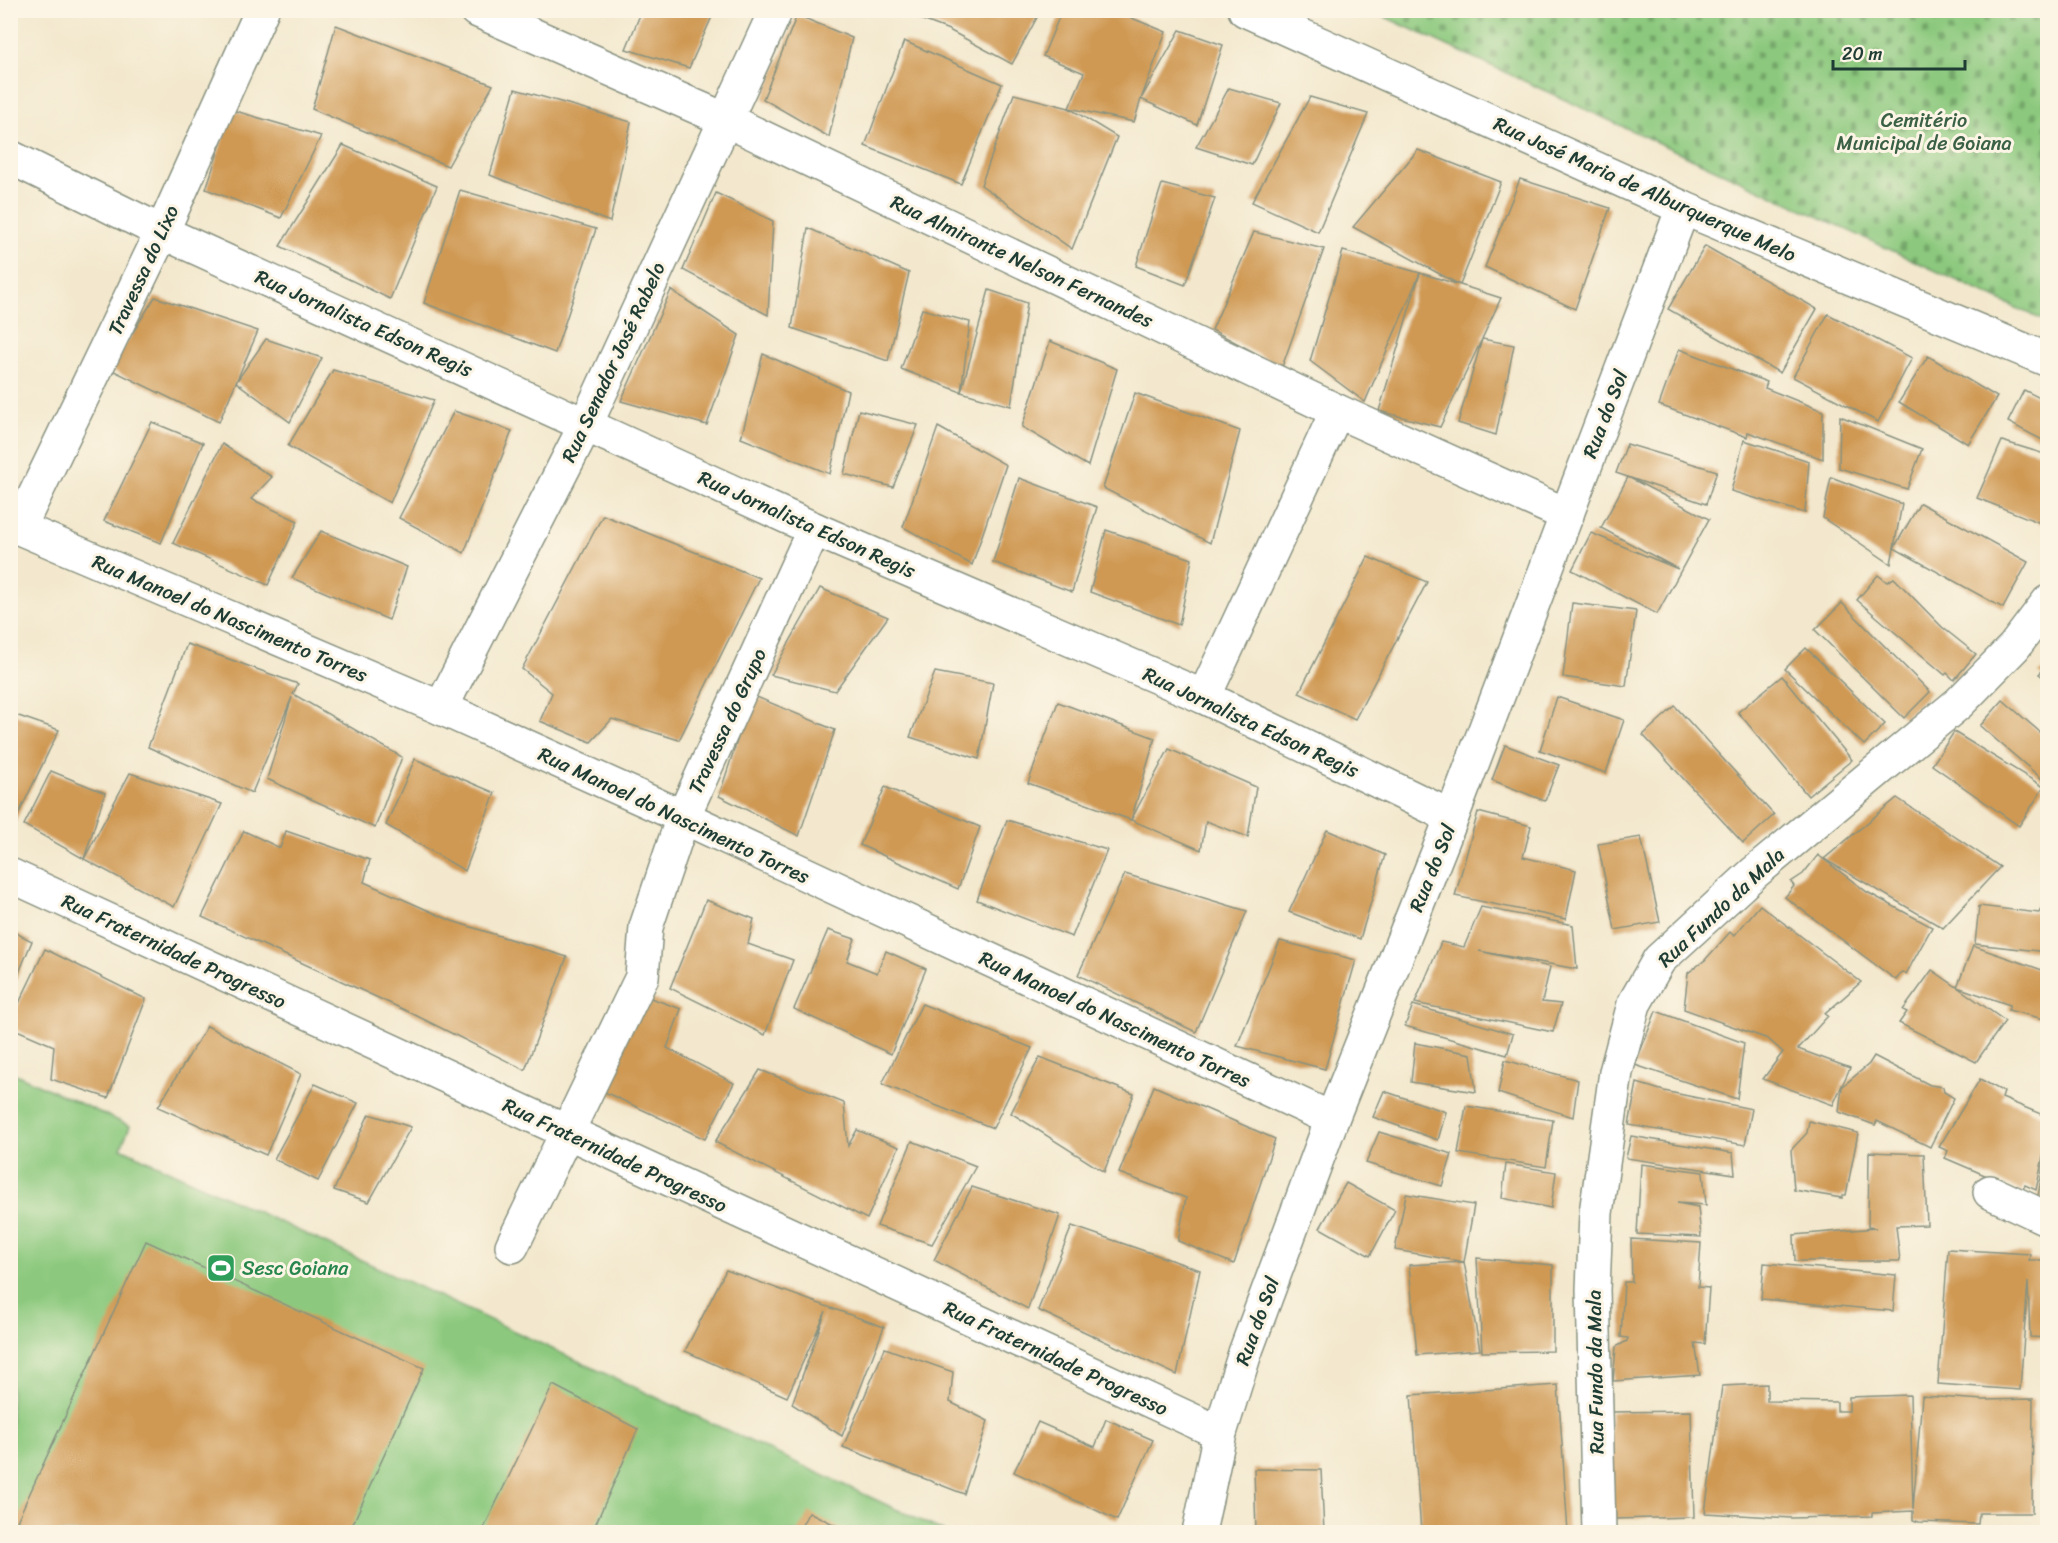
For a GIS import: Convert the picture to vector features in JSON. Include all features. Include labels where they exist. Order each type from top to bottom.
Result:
[{"type":"street","name":"Travessa do Lixo","points":[[15,526],[162,232],[262,10]]},
{"type":"street","name":"Rua Almirante Nelson Fernandes","points":[[476,10],[724,119],[1337,411],[1567,515]]},
{"type":"street","name":"Rua Senador José Rabelo","points":[[441,708],[586,424],[776,10]]},
{"type":"street","name":"Rua José Maria de Alburquerque Melo","points":[[1245,10],[1683,208],[2048,360]]},
{"type":"street","name":"Rua Jornalista Edson Regis","points":[[10,157],[162,232],[814,529],[1204,696],[1452,818]]},
{"type":"street","name":"Rua do Sol","points":[[1199,1533],[1220,1433],[1245,1353],[1332,1119],[1452,818],[1683,208]]},
{"type":"street","points":[[1204,696],[1337,411]]},
{"type":"street","name":"Rua Manoel do Nascimento Torres","points":[[15,526],[441,708],[1332,1119]]},
{"type":"street","name":"Travessa do Grupo","points":[[512,1246],[642,977],[646,927],[683,818],[814,529]]},
{"type":"street","name":"Rua Fundo da Mala","points":[[1599,1533],[1593,1290],[1596,1213],[1616,1072],[1634,1004],[1659,960],[1754,873],[1959,703],[2014,647],[2048,602]]},
{"type":"street","name":"Rua Fraternidade Progresso","points":[[10,875],[566,1134],[1220,1433]]},
{"type":"street","points":[[1990,1192],[2048,1219]]},
{"type":"green space","name":"Cemitério Municipal de Goiana","points":[[1372,11],[2047,11],[2047,322]]},
{"type":"green space","name":"Sesc Goiana","points":[[11,1072],[130,1126],[121,1148],[945,1532],[11,1532]]},
{"type":"building","points":[[642,10],[715,10],[689,68],[626,49]]},
{"type":"building","points":[[896,10],[1041,10],[1012,64],[949,30]]},
{"type":"building","points":[[1062,10],[1112,10],[1166,32],[1134,122],[1069,108],[1084,73],[1043,56]]},
{"type":"building","points":[[797,15],[852,38],[829,137],[763,99]]},
{"type":"building","points":[[336,25],[493,85],[448,166],[312,109]]},
{"type":"building","points":[[1180,30],[1223,45],[1197,125],[1141,99]]},
{"type":"building","points":[[904,41],[1002,84],[961,184],[865,146]]},
{"type":"building","points":[[1229,88],[1281,103],[1252,165],[1196,147]]},
{"type":"building","points":[[515,89],[631,122],[610,222],[490,175]]},
{"type":"building","points":[[1014,94],[1069,108],[1117,137],[1072,249],[981,185]]},
{"type":"building","points":[[1310,97],[1368,114],[1318,232],[1252,202]]},
{"type":"building","points":[[232,110],[321,136],[281,218],[206,189]]},
{"type":"building","points":[[343,145],[437,186],[390,299],[280,246]]},
{"type":"building","points":[[1418,150],[1501,182],[1460,285],[1353,227]]},
{"type":"building","points":[[1520,179],[1610,208],[1575,309],[1485,267]]},
{"type":"building","points":[[1162,184],[1215,198],[1185,285],[1136,266]]},
{"type":"building","points":[[460,190],[596,229],[555,353],[424,303]]},
{"type":"building","points":[[716,193],[773,221],[768,315],[683,270]]},
{"type":"building","points":[[808,228],[909,273],[888,361],[792,328]]},
{"type":"building","points":[[1254,232],[1324,249],[1282,367],[1212,330]]},
{"type":"building","points":[[1705,246],[1817,309],[1780,373],[1668,309]]},
{"type":"building","points":[[1343,251],[1420,273],[1365,402],[1310,361]]},
{"type":"building","points":[[1420,273],[1501,298],[1440,427],[1379,411]]},
{"type":"building","points":[[671,290],[739,335],[707,425],[621,401]]},
{"type":"building","points":[[989,290],[1027,303],[1011,406],[961,392]]},
{"type":"building","points":[[155,297],[258,331],[219,422],[110,369]]},
{"type":"building","points":[[922,309],[970,322],[961,392],[901,369]]},
{"type":"building","points":[[1828,314],[1912,358],[1878,422],[1793,377]]},
{"type":"building","points":[[266,339],[322,358],[290,422],[236,382]]},
{"type":"building","points":[[1482,339],[1514,345],[1496,435],[1458,423]]},
{"type":"building","points":[[1050,341],[1117,369],[1088,466],[1022,427]]},
{"type":"building","points":[[1679,349],[1767,382],[1765,388],[1823,411],[1823,459],[1748,432],[1747,437],[1659,405]]},
{"type":"building","points":[[763,354],[848,391],[830,474],[741,438]]},
{"type":"building","points":[[1928,356],[1997,397],[1968,444],[1899,402]]},
{"type":"building","points":[[333,370],[434,400],[390,503],[288,446]]},
{"type":"building","points":[[2024,390],[2048,402],[2048,443],[2008,422]]},
{"type":"building","points":[[1135,393],[1240,431],[1210,543],[1103,488]]},
{"type":"building","points":[[859,410],[918,425],[893,487],[844,474]]},
{"type":"building","points":[[454,411],[512,431],[464,553],[399,518]]},
{"type":"building","points":[[1840,416],[1922,449],[1907,489],[1839,468]]},
{"type":"building","points":[[152,422],[203,443],[161,543],[104,521]]},
{"type":"building","points":[[938,427],[1006,465],[972,565],[903,527]]},
{"type":"building","points":[[1744,440],[1809,461],[1805,513],[1731,491]]},
{"type":"building","points":[[2002,441],[2048,455],[2048,526],[1977,498]]},
{"type":"building","points":[[222,444],[272,477],[251,499],[298,521],[268,585],[173,543]]},
{"type":"building","points":[[1627,444],[1717,471],[1706,504],[1616,473]]},
{"type":"building","points":[[1628,477],[1709,519],[1657,614],[1572,570],[1591,533],[1678,569],[1601,528]]},
{"type":"building","points":[[1831,477],[1902,504],[1891,564],[1823,518]]},
{"type":"building","points":[[1019,478],[1097,507],[1072,592],[993,562]]},
{"type":"building","points":[[1920,503],[2028,562],[2003,608],[1894,548]]},
{"type":"building","points":[[603,515],[759,578],[679,740],[612,719],[591,742],[540,721],[552,693],[522,669]]},
{"type":"building","points":[[1106,530],[1192,559],[1179,625],[1090,592]]},
{"type":"building","points":[[321,531],[407,567],[389,620],[292,578]]},
{"type":"building","points":[[1368,557],[1427,582],[1355,719],[1299,693]]},
{"type":"building","points":[[1878,575],[1887,582],[1894,578],[1942,627],[1976,654],[1954,680],[1947,673],[1945,675],[1857,600]]},
{"type":"building","points":[[820,588],[888,617],[835,691],[771,675]]},
{"type":"building","points":[[1572,603],[1636,611],[1626,686],[1563,677]]},
{"type":"building","points":[[1842,603],[1930,692],[1904,718],[1815,630]]},
{"type":"building","points":[[187,644],[298,684],[293,694],[402,757],[375,828],[267,779],[292,697],[252,793],[148,747]]},
{"type":"building","points":[[1806,648],[1885,724],[1864,745],[1785,669]]},
{"type":"building","points":[[2048,665],[2048,681],[2039,674]]},
{"type":"building","points":[[935,672],[993,683],[979,759],[910,737]]},
{"type":"building","points":[[1782,676],[1852,760],[1808,796],[1738,712]]},
{"type":"building","points":[[752,695],[835,730],[799,836],[719,796]]},
{"type":"building","points":[[1557,697],[1624,720],[1606,773],[1540,750]]},
{"type":"building","points":[[2003,700],[2048,739],[2048,784],[1980,726]]},
{"type":"building","points":[[1058,702],[1155,738],[1131,820],[1028,783]]},
{"type":"building","points":[[1675,706],[1774,815],[1743,843],[1643,735]]},
{"type":"building","points":[[10,713],[59,730],[10,832]]},
{"type":"building","points":[[1954,732],[2044,787],[2019,826],[1932,765]]},
{"type":"building","points":[[1505,745],[1559,765],[1545,801],[1492,780]]},
{"type":"building","points":[[1169,749],[1256,787],[1248,837],[1206,821],[1201,850],[1131,820]]},
{"type":"building","points":[[415,759],[495,793],[465,871],[386,825]]},
{"type":"building","points":[[51,771],[105,793],[84,859],[24,825]]},
{"type":"building","points":[[130,773],[222,804],[174,907],[84,859]]},
{"type":"building","points":[[885,787],[980,827],[958,889],[860,845]]},
{"type":"building","points":[[1897,798],[2000,867],[1943,928],[1824,859]]},
{"type":"building","points":[[1478,812],[1531,826],[1523,857],[1576,870],[1566,919],[1455,896]]},
{"type":"building","points":[[1007,820],[1107,850],[1072,937],[977,900]]},
{"type":"building","points":[[1327,830],[1385,855],[1360,939],[1289,912]]},
{"type":"building","points":[[244,831],[280,848],[286,831],[370,860],[364,882],[452,921],[567,957],[525,1070],[411,1013],[202,917]]},
{"type":"building","points":[[1641,837],[1660,922],[1615,930],[1598,844]]},
{"type":"building","points":[[1818,855],[1867,892],[1932,927],[1906,974],[1902,972],[1896,980],[1785,897],[1794,886],[1791,882],[1803,874]]},
{"type":"building","points":[[1125,874],[1247,911],[1196,1032],[1078,975]]},
{"type":"building","points":[[706,900],[754,919],[748,944],[793,960],[765,1035],[670,988]]},
{"type":"building","points":[[2043,904],[2048,904],[2048,952],[1975,944],[1979,906],[2039,913]]},
{"type":"building","points":[[1760,905],[1861,982],[1825,1014],[1828,1016],[1798,1049],[1850,1068],[1833,1105],[1763,1079],[1783,1052],[1768,1039],[1684,1009],[1688,973],[1705,960],[1730,932],[1734,936]]},
{"type":"building","points":[[1481,907],[1573,925],[1577,969],[1479,951],[1550,967],[1542,1002],[1561,1004],[1553,1032],[1415,1003],[1441,942],[1464,947]]},
{"type":"building","points":[[10,930],[32,941],[11,992],[10,992]]},
{"type":"building","points":[[828,930],[855,939],[847,961],[877,973],[886,951],[926,969],[891,1054],[794,1009]]},
{"type":"building","points":[[1280,941],[1356,960],[1325,1069],[1237,1046]]},
{"type":"building","points":[[1973,946],[2048,972],[2048,1020],[2008,1010],[2010,1005],[1957,987]]},
{"type":"building","points":[[45,949],[146,999],[108,1098],[51,1079],[54,1046],[10,1027],[10,1022]]},
{"type":"building","points":[[1932,970],[2005,1021],[1976,1062],[1899,1023],[1907,1012],[1903,1010]]},
{"type":"building","points":[[645,996],[681,1009],[667,1048],[734,1083],[705,1139],[596,1088]]},
{"type":"building","points":[[922,1004],[1032,1048],[993,1128],[882,1084]]},
{"type":"building","points":[[1413,1005],[1513,1034],[1507,1055],[1405,1026]]},
{"type":"building","points":[[1656,1011],[1744,1043],[1737,1099],[1635,1065]]},
{"type":"building","points":[[207,1026],[301,1074],[266,1155],[158,1107]]},
{"type":"building","points":[[1415,1043],[1471,1054],[1476,1092],[1411,1082]]},
{"type":"building","points":[[1874,1056],[1930,1085],[1943,1087],[1944,1092],[1954,1098],[1930,1147],[1877,1121],[1875,1125],[1839,1112],[1842,1087],[1869,1064]]},
{"type":"building","points":[[1040,1057],[1134,1094],[1104,1172],[1011,1113]]},
{"type":"building","points":[[1505,1060],[1578,1080],[1573,1117],[1498,1093]]},
{"type":"building","points":[[760,1070],[844,1103],[848,1146],[857,1130],[899,1147],[867,1219],[715,1142]]},
{"type":"building","points":[[1980,1079],[2004,1092],[2002,1098],[2048,1117],[2048,1134],[2036,1190],[2025,1185],[2022,1191],[1945,1158],[1948,1151],[1939,1147]]},
{"type":"building","points":[[1637,1083],[1664,1091],[1752,1109],[1745,1145],[1629,1125]]},
{"type":"building","points":[[315,1084],[358,1103],[318,1181],[274,1159]]},
{"type":"building","points":[[1154,1086],[1275,1139],[1234,1264],[1178,1241],[1186,1198],[1119,1173]]},
{"type":"building","points":[[1384,1091],[1446,1112],[1438,1140],[1373,1117]]},
{"type":"building","points":[[1466,1106],[1553,1120],[1546,1167],[1458,1153]]},
{"type":"building","points":[[369,1114],[411,1127],[369,1202],[334,1190]]},
{"type":"building","points":[[1809,1121],[1858,1133],[1846,1195],[1842,1195],[1842,1198],[1794,1190],[1791,1150],[1807,1133]]},
{"type":"building","points":[[1379,1132],[1452,1154],[1442,1186],[1366,1163]]},
{"type":"building","points":[[1631,1136],[1733,1153],[1735,1174],[1626,1158]]},
{"type":"building","points":[[912,1141],[976,1166],[932,1244],[877,1226]]},
{"type":"building","points":[[2046,1148],[2048,1148],[2048,1202],[2038,1197]]},
{"type":"building","points":[[1869,1152],[1924,1154],[1927,1225],[1896,1226],[1900,1261],[1795,1261],[1794,1235],[1876,1228],[1868,1227]]},
{"type":"building","points":[[1506,1164],[1556,1172],[1551,1208],[1502,1198]]},
{"type":"building","points":[[1641,1164],[1703,1172],[1706,1205],[1677,1203],[1698,1207],[1701,1237],[1637,1234]]},
{"type":"building","points":[[1346,1183],[1395,1210],[1370,1256],[1320,1228]]},
{"type":"building","points":[[972,1187],[1060,1215],[1028,1309],[934,1260]]},
{"type":"building","points":[[1406,1194],[1474,1205],[1464,1262],[1395,1250]]},
{"type":"building","points":[[1072,1226],[1200,1270],[1177,1375],[1038,1310]]},
{"type":"building","points":[[1631,1239],[1701,1243],[1698,1287],[1709,1288],[1705,1344],[1695,1343],[1700,1375],[1613,1381],[1616,1347],[1628,1338],[1621,1337],[1624,1282],[1632,1282]]},
{"type":"building","points":[[146,1241],[424,1368],[349,1532],[12,1532]]},
{"type":"building","points":[[1948,1249],[2030,1254],[2029,1260],[2048,1260],[2048,1338],[2030,1337],[2028,1281],[2020,1390],[1938,1384]]},
{"type":"building","points":[[1477,1258],[1553,1265],[1553,1351],[1482,1352]]},
{"type":"building","points":[[1464,1262],[1480,1350],[1417,1355],[1409,1265]]},
{"type":"building","points":[[1764,1263],[1896,1275],[1893,1311],[1761,1299]]},
{"type":"building","points":[[726,1270],[884,1327],[842,1436],[792,1404],[826,1311],[787,1397],[685,1351]]},
{"type":"building","points":[[885,1348],[953,1372],[950,1402],[988,1421],[964,1494],[843,1447]]},
{"type":"building","points":[[1767,1384],[1767,1401],[1837,1402],[1837,1411],[1849,1411],[1849,1397],[1910,1395],[1913,1509],[1922,1396],[1984,1400],[2033,1399],[2032,1513],[1979,1513],[1978,1524],[1919,1522],[1913,1520],[1913,1511],[1872,1513],[1872,1516],[1791,1518],[1705,1513],[1722,1386]]},
{"type":"building","points":[[553,1385],[638,1429],[592,1532],[482,1532]]},
{"type":"building","points":[[1558,1385],[1568,1532],[1421,1532],[1411,1395]]},
{"type":"building","points":[[1691,1411],[1694,1517],[1613,1519],[1610,1412]]},
{"type":"building","points":[[1106,1419],[1153,1440],[1117,1520],[1014,1472],[1038,1422],[1095,1447]]},
{"type":"building","points":[[1254,1469],[1321,1470],[1324,1532],[1256,1532]]},
{"type":"building","points":[[809,1512],[849,1532],[798,1532]]},
{"type":"place","name":"Sesc Goiana","points":[[221,1268]]}]
